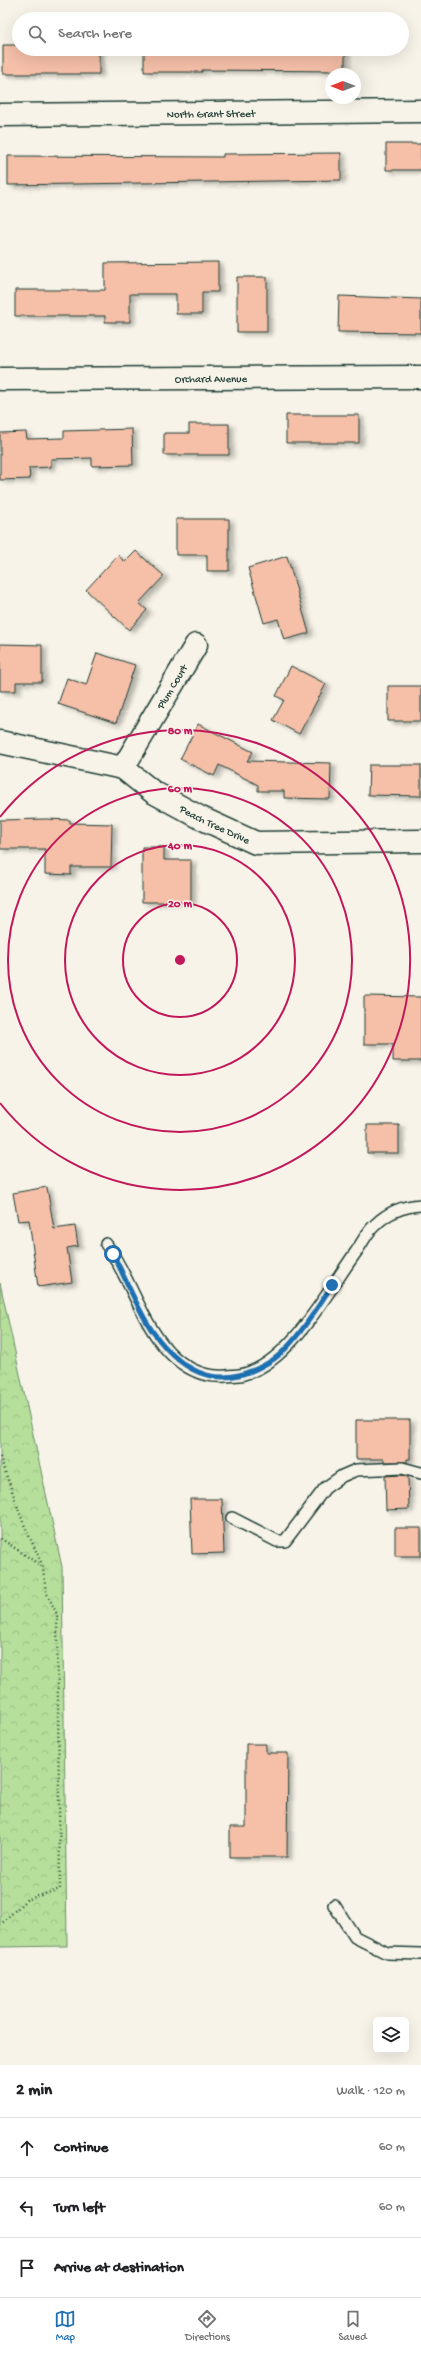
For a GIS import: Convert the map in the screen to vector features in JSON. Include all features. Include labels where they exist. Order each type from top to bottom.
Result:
[{"type":"street","name":"North Grant Street","points":[[0,115],[421,111]]},
{"type":"street","name":"Orchard Avenue","points":[[0,379],[421,377]]},
{"type":"street","name":"Plum Court","points":[[123,768],[196,645]]},
{"type":"street","name":"Peach Tree Drive","points":[[0,742],[123,768],[153,792],[201,818],[256,843],[421,842]]},
{"type":"lane","points":[[106,1244],[152,1331],[168,1351],[184,1365],[201,1375],[213,1377],[245,1374],[275,1358],[309,1321],[374,1225],[391,1213],[408,1206],[421,1205]]},
{"type":"lane","points":[[232,1518],[277,1541],[285,1541],[325,1488],[342,1476],[356,1470],[402,1468],[421,1473]]},
{"type":"lane","points":[[334,1905],[355,1937],[387,1953],[421,1954]]},
{"type":"path","points":[[0,1457],[23,1522],[43,1567],[46,1592],[57,1614],[60,1889],[26,1900],[0,1925]]},
{"type":"path","points":[[0,1538],[43,1567]]},
{"type":"green space","points":[[0,1283],[62,1567],[67,1946],[0,1947]]},
{"type":"building","points":[[3,45],[12,45],[12,56],[99,56],[99,74],[3,74]]},
{"type":"building","points":[[144,56],[345,56],[345,68],[325,68],[325,71],[202,70],[202,72],[144,72]]},
{"type":"building","points":[[386,144],[421,144],[421,170],[386,170]]},
{"type":"building","points":[[341,153],[341,180],[8,185],[8,156],[223,157],[223,154]]},
{"type":"building","points":[[218,262],[218,292],[202,292],[202,314],[176,314],[176,294],[130,294],[130,322],[105,322],[105,316],[15,316],[15,290],[105,290],[105,263]]},
{"type":"building","points":[[237,277],[267,277],[267,332],[237,332]]},
{"type":"building","points":[[339,296],[421,299],[421,333],[338,332]]},
{"type":"building","points":[[286,415],[359,415],[359,443],[286,443]]},
{"type":"building","points":[[189,424],[229,424],[229,455],[164,455],[164,433],[189,433]]},
{"type":"building","points":[[132,429],[133,465],[92,466],[92,458],[51,459],[51,467],[29,468],[30,479],[0,480],[0,433],[26,432],[27,439],[64,438],[64,431]]},
{"type":"building","points":[[176,519],[229,519],[229,571],[207,571],[207,555],[176,555]]},
{"type":"building","points":[[136,551],[164,576],[139,603],[147,610],[129,630],[86,590],[118,555],[125,562]]},
{"type":"building","points":[[287,556],[309,633],[284,640],[278,619],[264,623],[248,568]]},
{"type":"building","points":[[0,644],[42,645],[42,682],[16,682],[16,691],[0,691]]},
{"type":"building","points":[[97,653],[135,665],[116,723],[58,704],[67,678],[86,685]]},
{"type":"building","points":[[291,666],[326,684],[299,734],[273,720],[284,700],[276,696]]},
{"type":"building","points":[[388,686],[421,686],[421,721],[388,721]]},
{"type":"building","points":[[198,724],[253,752],[247,761],[331,763],[330,799],[284,798],[284,791],[258,791],[258,785],[219,765],[214,776],[180,759]]},
{"type":"building","points":[[369,765],[421,765],[421,796],[368,795]]},
{"type":"building","points":[[0,820],[70,820],[70,823],[112,824],[111,867],[71,867],[71,875],[45,874],[45,849],[0,849]]},
{"type":"building","points":[[142,847],[164,847],[164,860],[191,860],[191,902],[142,902]]},
{"type":"building","points":[[364,996],[421,997],[421,1061],[393,1061],[393,1044],[364,1044]]},
{"type":"building","points":[[367,1125],[399,1125],[399,1153],[367,1153]]},
{"type":"building","points":[[47,1187],[54,1229],[75,1226],[78,1246],[67,1248],[72,1282],[38,1287],[29,1220],[18,1221],[13,1193]]},
{"type":"building","points":[[356,1420],[410,1420],[410,1459],[407,1459],[407,1462],[384,1462],[384,1459],[356,1459]]},
{"type":"building","points":[[401,1475],[408,1477],[409,1509],[386,1510],[385,1476]]},
{"type":"building","points":[[190,1499],[222,1499],[224,1553],[192,1554]]},
{"type":"building","points":[[395,1528],[421,1528],[421,1556],[395,1556]]},
{"type":"building","points":[[246,1744],[266,1744],[266,1753],[288,1753],[287,1857],[230,1857],[230,1827],[246,1827]]},
{"type":"route","points":[[113,1254],[152,1331],[168,1351],[184,1365],[201,1375],[213,1377],[245,1374],[275,1358],[309,1321],[332,1285]]}]
